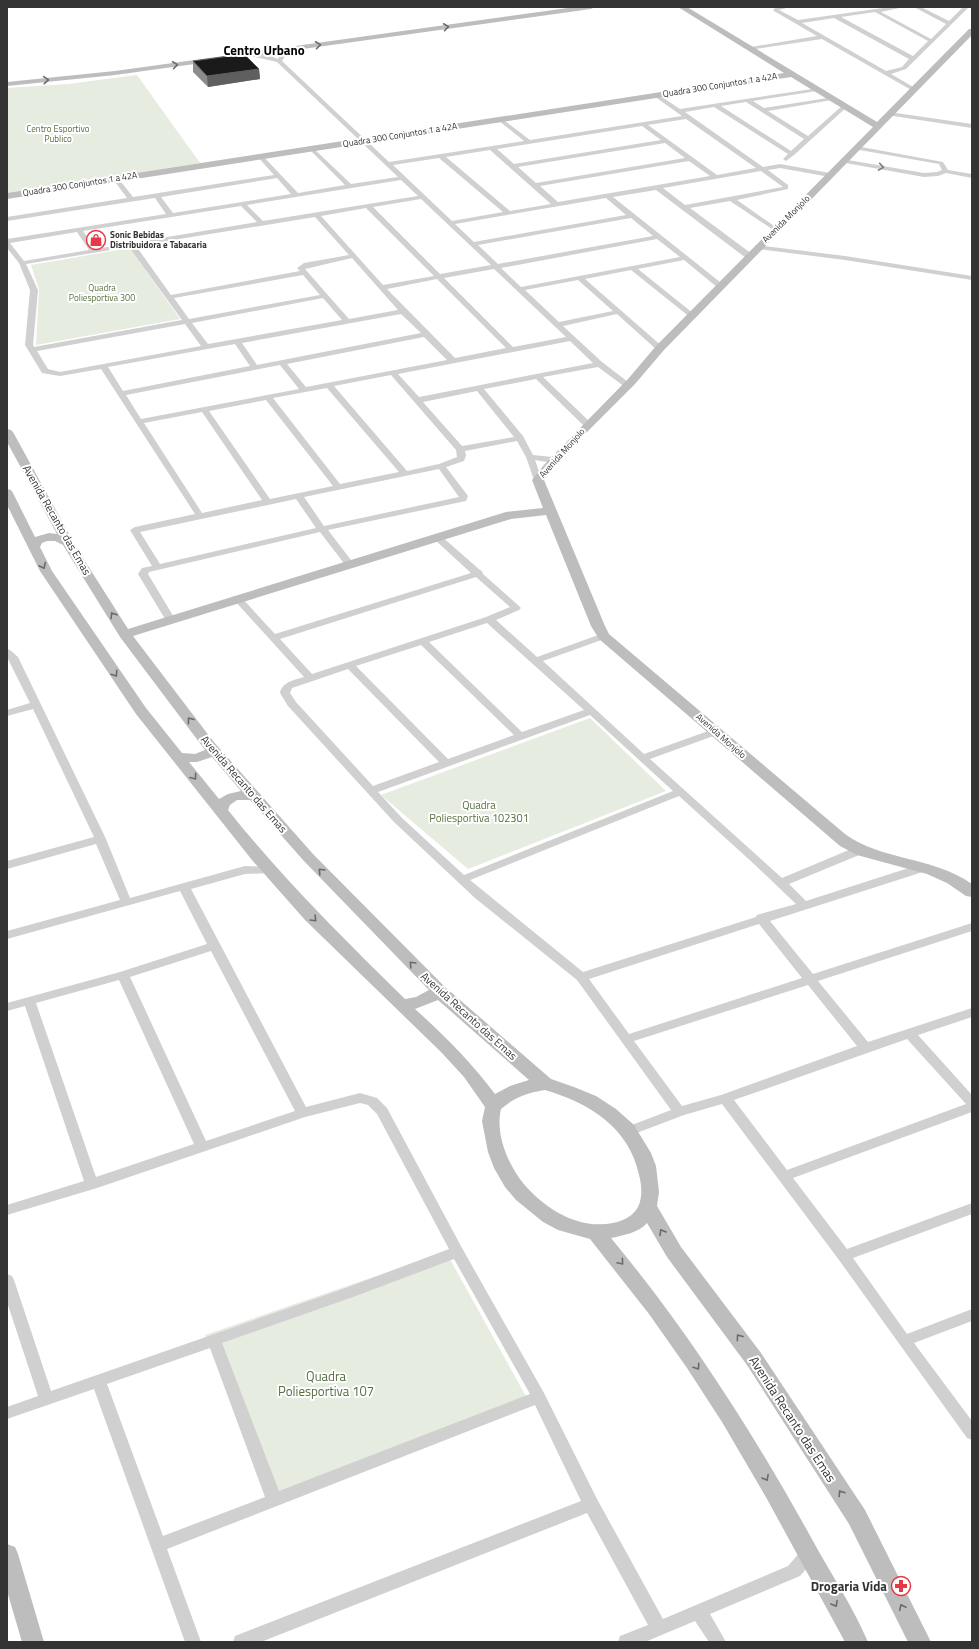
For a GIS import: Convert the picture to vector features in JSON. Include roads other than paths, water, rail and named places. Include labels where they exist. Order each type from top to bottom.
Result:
[{"type":"main road","points":[[7,84],[72,78],[249,55],[289,46],[541,7]]},
{"type":"main road","points":[[7,76],[73,71],[240,49],[289,46],[592,7]]},
{"type":"main road","points":[[682,7],[877,126]]},
{"type":"main road","name":"Avenida Monjolo","points":[[972,30],[660,348],[628,385],[587,424],[553,460],[538,480],[598,626],[604,636],[833,833],[860,850],[926,867],[951,877],[972,892]]},
{"type":"main road","points":[[240,49],[240,53],[249,55]]},
{"type":"main road","name":"Quadra 300 Conjuntos 1 a 42A","points":[[7,196],[793,74]]},
{"type":"main road","name":"Avenida Recanto das Emas","points":[[7,432],[68,543],[125,634],[215,751],[308,857],[439,991],[545,1084]]},
{"type":"main road","points":[[7,493],[46,572],[141,711],[220,811],[257,857],[311,916],[466,1068],[494,1106]]},
{"type":"main road","points":[[125,634],[237,598],[510,515],[550,511]]},
{"type":"main road","points":[[24,526],[32,529],[50,528],[54,525],[55,519]]},
{"type":"main road","points":[[34,547],[37,541],[52,537],[60,538],[68,543]]},
{"type":"main road","points":[[179,758],[197,758],[215,751]]},
{"type":"main road","points":[[220,811],[221,805],[230,798],[244,794],[253,796]]},
{"type":"main road","points":[[401,1005],[422,1002],[439,991]]},
{"type":"main road","points":[[545,1084],[558,1087],[594,1102],[610,1113],[629,1131],[637,1144],[649,1174],[651,1193],[648,1208],[641,1219],[616,1231],[595,1232],[580,1230],[549,1215],[531,1203],[514,1186],[505,1174],[494,1147],[491,1119],[494,1106],[513,1090],[522,1087],[545,1084]]},
{"type":"main road","name":"Avenida Recanto das Emas","points":[[648,1208],[674,1252],[754,1358],[857,1517],[920,1642]]},
{"type":"main road","points":[[595,1232],[632,1276],[696,1364],[747,1444],[857,1642]]},
{"type":"main road","points":[[7,1554],[33,1642]]},
{"type":"street","points":[[787,7],[778,8],[776,10],[913,90]]},
{"type":"street","points":[[797,22],[901,7]]},
{"type":"street","points":[[917,7],[949,23]]},
{"type":"street","points":[[884,73],[900,70],[966,7]]},
{"type":"street","points":[[876,11],[931,41]]},
{"type":"street","points":[[836,17],[913,59]]},
{"type":"street","points":[[751,49],[823,37]]},
{"type":"street","points":[[279,61],[289,46]]},
{"type":"street","points":[[249,55],[263,56],[279,61],[559,324],[599,364],[628,385]]},
{"type":"street","points":[[680,111],[817,89]]},
{"type":"street","points":[[656,95],[785,184],[786,188],[684,207]]},
{"type":"street","points":[[763,110],[832,98]]},
{"type":"street","points":[[748,100],[808,139]]},
{"type":"street","points":[[716,106],[792,154]]},
{"type":"street","points":[[780,166],[845,106]]},
{"type":"street","points":[[889,114],[955,124],[972,125]]},
{"type":"street","points":[[389,164],[688,117]]},
{"type":"street","points":[[500,119],[529,142]]},
{"type":"street","points":[[643,124],[715,177]]},
{"type":"street","points":[[514,166],[666,141]]},
{"type":"street","points":[[311,148],[349,186]]},
{"type":"street","points":[[492,148],[557,205]]},
{"type":"street","points":[[856,148],[941,163],[944,166],[945,171]]},
{"type":"street","points":[[260,156],[296,195]]},
{"type":"street","points":[[441,156],[508,213]]},
{"type":"street","points":[[536,185],[690,159]]},
{"type":"street","points":[[842,161],[924,174],[938,174],[945,171],[972,176]]},
{"type":"street","points":[[451,223],[780,166],[830,175]]},
{"type":"street","points":[[7,219],[279,176]]},
{"type":"street","points":[[403,178],[7,242],[22,263],[34,290],[29,341],[31,350],[47,373],[60,374],[403,311]]},
{"type":"street","points":[[116,179],[131,199]]},
{"type":"street","points":[[658,188],[749,256]]},
{"type":"street","points":[[156,195],[171,215]]},
{"type":"street","points":[[607,196],[721,286]]},
{"type":"street","points":[[22,263],[423,197]]},
{"type":"street","points":[[732,199],[775,230]]},
{"type":"street","points":[[242,204],[262,224]]},
{"type":"street","points":[[368,206],[511,349]]},
{"type":"street","points":[[317,215],[403,311],[453,361]]},
{"type":"street","points":[[474,244],[631,216]]},
{"type":"street","points":[[79,230],[94,252]]},
{"type":"street","points":[[383,287],[658,237]]},
{"type":"street","points":[[132,246],[188,320],[206,347]]},
{"type":"street","points":[[758,247],[845,258],[972,278]]},
{"type":"street","points":[[348,321],[303,273],[301,268],[353,256]]},
{"type":"street","points":[[520,289],[685,258]]},
{"type":"street","points":[[632,268],[691,316]]},
{"type":"street","points":[[170,297],[303,273]]},
{"type":"street","points":[[580,278],[660,348]]},
{"type":"street","points":[[31,350],[324,296]]},
{"type":"street","points":[[559,324],[618,312]]},
{"type":"street","points":[[121,394],[426,334]]},
{"type":"street","points":[[138,422],[572,338]]},
{"type":"street","points":[[237,341],[256,368]]},
{"type":"street","points":[[282,363],[304,390]]},
{"type":"street","points":[[418,400],[599,364]]},
{"type":"street","points":[[103,366],[200,516]]},
{"type":"street","points":[[157,566],[135,530],[405,474],[441,466],[461,459],[462,455],[460,449],[393,373]]},
{"type":"street","points":[[537,376],[587,424]]},
{"type":"street","points":[[330,385],[405,474]]},
{"type":"street","points":[[479,388],[520,438],[530,457],[538,480]]},
{"type":"street","points":[[268,397],[338,487]]},
{"type":"street","points":[[204,409],[268,502]]},
{"type":"street","points":[[460,449],[520,438]]},
{"type":"street","points":[[530,457],[553,460]]},
{"type":"street","points":[[170,619],[143,574],[145,570],[322,529],[463,499],[464,496],[441,466]]},
{"type":"street","points":[[298,495],[349,564]]},
{"type":"street","points":[[437,537],[479,573],[516,608],[489,619],[288,686],[285,693],[292,704],[398,820],[479,895],[581,977],[678,1112]]},
{"type":"street","points":[[273,638],[479,573]]},
{"type":"street","points":[[237,598],[310,678]]},
{"type":"street","points":[[489,619],[537,660],[642,758],[782,882],[803,905]]},
{"type":"street","points":[[537,660],[604,636]]},
{"type":"street","points":[[423,641],[520,736]]},
{"type":"street","points":[[7,652],[13,657],[100,839],[126,902]]},
{"type":"street","points":[[350,665],[446,763]]},
{"type":"street","points":[[7,713],[36,705]]},
{"type":"street","points":[[370,791],[591,711]]},
{"type":"street","points":[[642,758],[715,732]]},
{"type":"street","points":[[462,879],[680,792]]},
{"type":"street","points":[[8,862],[100,839]]},
{"type":"street","points":[[782,882],[860,850]]},
{"type":"street","points":[[244,870],[257,857]]},
{"type":"street","points":[[581,977],[761,918],[926,867]]},
{"type":"street","points":[[7,935],[244,870],[269,870]]},
{"type":"street","points":[[184,887],[303,1113]]},
{"type":"street","points":[[761,918],[866,1048]]},
{"type":"street","points":[[626,1039],[972,927]]},
{"type":"street","points":[[7,1006],[123,975],[214,946]]},
{"type":"street","points":[[123,975],[202,1147]]},
{"type":"street","points":[[29,1001],[92,1184]]},
{"type":"street","points":[[629,1131],[678,1112],[725,1098],[972,1012]]},
{"type":"street","points":[[910,1034],[972,1103]]},
{"type":"street","points":[[7,1210],[92,1184],[303,1113],[360,1098],[377,1105],[382,1111],[457,1252],[539,1397],[591,1504],[659,1628]]},
{"type":"street","points":[[725,1098],[844,1256],[972,1433]]},
{"type":"street","points":[[785,1176],[972,1106]]},
{"type":"street","points":[[844,1256],[972,1208]]},
{"type":"street","points":[[7,1413],[457,1252]]},
{"type":"street","points":[[7,1280],[46,1398]]},
{"type":"street","points":[[904,1341],[972,1315]]},
{"type":"street","points":[[214,1340],[274,1500]]},
{"type":"street","points":[[98,1380],[193,1642]]},
{"type":"street","points":[[159,1545],[539,1397]]},
{"type":"street","points":[[241,1642],[591,1504]]},
{"type":"street","points":[[626,1642],[794,1571],[808,1555]]},
{"type":"street","points":[[794,1571],[818,1573]]},
{"type":"street","points":[[699,1612],[718,1642]]},
{"type":"place","name":"Sonic Bebidas Distribuidora e Tabacaria","points":[[96,240]]},
{"type":"place","name":"Drogaria Vida","points":[[901,1586]]},
{"type":"district","name":"Centro Urbano","points":[[264,50]]},
{"type":"park label","name":"Centro Esportivo Publico","points":[[58,134]]},
{"type":"park label","name":"Quadra Poliesportiva 300","points":[[102,294]]},
{"type":"park label","name":"Quadra Poliesportiva 102301","points":[[479,811]]},
{"type":"park label","name":"Quadra Poliesportiva 107","points":[[326,1384]]}]
